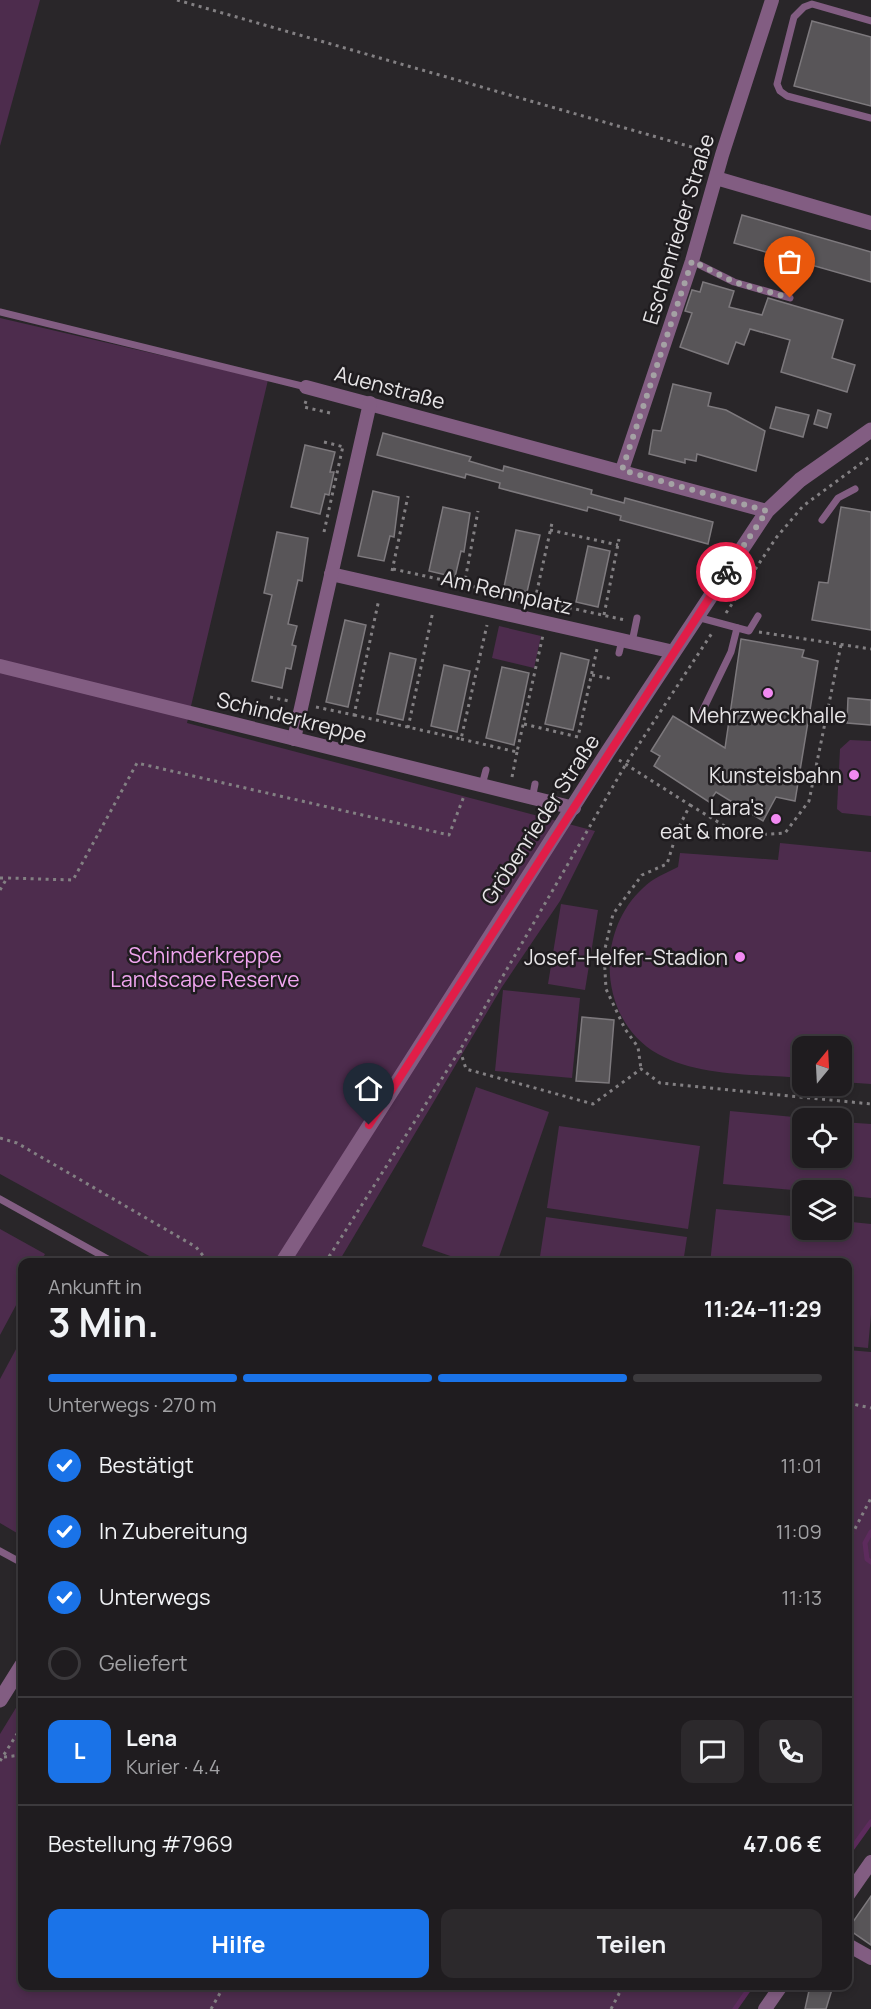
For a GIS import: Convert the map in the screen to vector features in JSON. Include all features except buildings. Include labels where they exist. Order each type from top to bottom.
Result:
[{"type":"street","name":"Eschenrieder Straße","points":[[622,470],[692,261],[722,156],[772,0]]},
{"type":"street","points":[[716,178],[871,223]]},
{"type":"street","name":"Auenstraße","points":[[306,387],[622,470],[767,511]]},
{"type":"street","points":[[294,739],[370,403]]},
{"type":"street","name":"Gröbenrieder Straße","points":[[285,1258],[607,753],[767,511],[800,480],[871,430]]},
{"type":"street","name":"Am Rennplatz","points":[[331,574],[600,635],[624,645],[674,652]]},
{"type":"street","name":"Schinderkreppe","points":[[0,666],[263,727],[294,739],[332,743],[432,767],[475,784],[574,808]]},
{"type":"street","points":[[0,1700],[18,1671]]},
{"type":"street","points":[[852,1889],[871,1862]]},
{"type":"street","points":[[852,1947],[871,1959]]},
{"type":"street","points":[[765,2009],[779,1990]]},
{"type":"lane","points":[[871,21],[812,4],[804,7],[794,17],[777,84],[780,91],[787,96],[871,118]]},
{"type":"lane","points":[[692,261],[734,282],[790,298]]},
{"type":"lane","name":"Auenstraße","points":[[0,312],[306,387]]},
{"type":"lane","points":[[822,520],[838,498],[855,489]]},
{"type":"lane","points":[[697,617],[749,631],[758,616]]},
{"type":"lane","points":[[624,645],[636,620]]},
{"type":"lane","points":[[700,716],[731,652],[737,628]]},
{"type":"lane","points":[[475,784],[486,770]]},
{"type":"lane","points":[[532,799],[535,784]]},
{"type":"lane","points":[[0,1199],[106,1258]]},
{"type":"lane","points":[[0,1551],[18,1561]]},
{"type":"path","points":[[177,0],[722,156]]},
{"type":"path","points":[[324,442],[360,451]]},
{"type":"path","points":[[354,716],[386,586],[393,569],[408,496]]},
{"type":"path","points":[[460,603],[478,511]]},
{"type":"path","points":[[531,619],[552,523]]},
{"type":"path","points":[[550,530],[618,545]]},
{"type":"path","points":[[604,615],[620,539]]},
{"type":"path","points":[[393,569],[636,620]]},
{"type":"path","points":[[408,728],[436,598]]},
{"type":"path","points":[[460,739],[490,610]]},
{"type":"path","points":[[508,793],[546,622]]},
{"type":"path","points":[[749,631],[871,649]]},
{"type":"path","points":[[524,724],[546,732],[578,737],[600,635]]},
{"type":"path","points":[[607,753],[741,836],[785,833],[809,801],[841,645]]},
{"type":"path","points":[[592,675],[613,679]]},
{"type":"path","points":[[270,697],[518,752]]},
{"type":"path","points":[[0,878],[73,880],[137,763],[449,835],[475,784]]},
{"type":"path","points":[[690,805],[678,830],[667,864],[642,875],[613,914],[604,953],[606,989],[625,1029],[638,1047],[641,1069],[660,1083],[871,1104]]},
{"type":"path","points":[[328,1258],[460,1050],[593,821]]},
{"type":"path","points":[[0,890],[7,878]]},
{"type":"path","points":[[460,1050],[466,1069],[593,1104],[641,1069]]},
{"type":"path","points":[[0,1138],[17,1143],[196,1247],[205,1258]]},
{"type":"path","points":[[852,1404],[871,1408]]},
{"type":"path","points":[[852,1534],[871,1498]]},
{"type":"path","points":[[1,1760],[18,1732]]},
{"type":"path","points":[[1,1760],[18,1756]]},
{"type":"path","points":[[211,2009],[222,1990]]},
{"type":"path","points":[[610,2009],[621,1990]]},
{"type":"green space","points":[[0,0],[40,0],[0,146]]},
{"type":"green space","name":"Schinderkreppe Landscape Reserve","points":[[0,318],[268,380],[187,723],[595,831],[560,901],[502,987],[341,1258],[153,1258],[0,1174]]},
{"type":"green space","points":[[499,626],[541,636],[534,668],[492,658]]},
{"type":"green space","name":"Kunsteisbahn","points":[[850,740],[871,741],[871,816],[842,813],[837,809],[840,749]]},
{"type":"green space","name":"Josef-Helfer-Stadion","points":[[780,843],[871,852],[871,1084],[852,1083],[852,1036],[792,1036],[792,1077],[728,1073],[692,1067],[658,1054],[638,1039],[624,1020],[614,999],[610,975],[611,952],[616,928],[627,907],[643,888],[678,867],[680,853],[778,860]]},
{"type":"green space","points":[[561,904],[598,910],[585,990],[548,984]]},
{"type":"green space","points":[[503,990],[580,998],[572,1078],[495,1071]]},
{"type":"green space","points":[[476,1087],[549,1112],[499,1258],[456,1258],[422,1246]]},
{"type":"green space","points":[[730,1111],[792,1117],[792,1168],[852,1168],[852,1123],[871,1124],[871,1198],[852,1196],[852,1180],[792,1180],[792,1190],[723,1184]]},
{"type":"green space","points":[[559,1126],[700,1146],[688,1229],[547,1208]]},
{"type":"green space","points":[[716,1209],[792,1216],[792,1240],[852,1240],[852,1222],[871,1224],[871,1315],[868,1348],[852,1346],[852,1258],[711,1258]]},
{"type":"green space","points":[[546,1217],[687,1237],[684,1258],[540,1258]]},
{"type":"green space","points":[[0,1229],[45,1254],[43,1258],[18,1258],[18,1301],[0,1335]]},
{"type":"green space","points":[[18,1345],[18,1534],[0,1523],[0,1379]]},
{"type":"green space","points":[[852,1350],[871,1352],[871,1822],[852,1848]]},
{"type":"green space","points":[[18,1705],[18,1990],[748,1990],[735,2009],[0,2009],[0,1734]]},
{"type":"waterway","points":[[871,1532],[865,1543],[867,1559],[871,1562]]},
{"type":"waterway","points":[[852,1848],[871,1822]]},
{"type":"waterway","points":[[735,2009],[748,1990]]},
{"type":"way so far","points":[[726,572],[767,511],[622,470],[692,261],[734,282],[790,298]]},
{"type":"place","name":"Mehrzweckhalle","points":[[768,693]]},
{"type":"place","name":"Kunsteisbahn","points":[[854,775]]},
{"type":"place","name":"Lara's eat & more","points":[[776,819]]},
{"type":"place","name":"Josef-Helfer-Stadion","points":[[740,957]]},
{"type":"route","points":[[369,1125],[574,808],[607,753],[726,572]]}]
